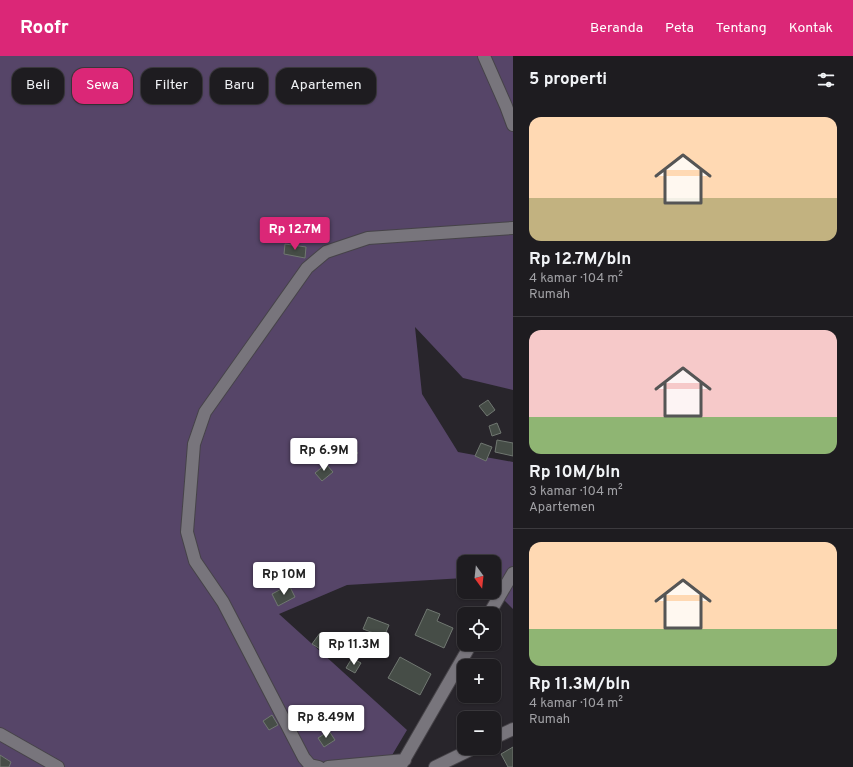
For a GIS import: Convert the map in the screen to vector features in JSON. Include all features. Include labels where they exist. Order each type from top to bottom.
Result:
[{"type":"street","points":[[484,56],[513,125]]},
{"type":"street","points":[[319,767],[310,765],[304,758],[223,602],[195,561],[187,532],[194,444],[205,412],[307,268],[326,252],[368,238],[513,228]]},
{"type":"street","points":[[493,607],[513,573]]},
{"type":"street","points":[[328,767],[402,763],[468,651]]},
{"type":"street","points":[[501,735],[513,729]]},
{"type":"street","points":[[0,734],[58,767]]},
{"type":"street","points":[[436,767],[460,755]]},
{"type":"shaded area","points":[[0,56],[513,56],[513,390],[463,378],[415,327],[422,394],[458,452],[513,462],[513,609],[501,597],[501,555],[457,555],[457,578],[347,585],[279,614],[407,730],[385,767],[0,767]]},
{"type":"building","points":[[285,244],[306,247],[305,258],[284,254]]},
{"type":"building","points":[[488,400],[495,410],[487,416],[479,406]]},
{"type":"building","points":[[497,423],[501,433],[492,436],[489,426]]},
{"type":"building","points":[[497,440],[513,443],[513,456],[495,452]]},
{"type":"building","points":[[481,443],[492,447],[486,461],[475,456]]},
{"type":"building","points":[[351,445],[358,453],[349,461],[342,453]]},
{"type":"building","points":[[326,464],[333,472],[322,481],[315,473]]},
{"type":"building","points":[[289,585],[295,597],[278,606],[272,594]]},
{"type":"building","points":[[427,609],[440,614],[437,621],[453,628],[444,648],[415,635]]},
{"type":"building","points":[[368,617],[389,625],[384,637],[363,629]]},
{"type":"building","points":[[320,633],[332,641],[325,652],[312,644]]},
{"type":"building","points":[[400,657],[431,674],[420,695],[388,678]]},
{"type":"building","points":[[352,658],[361,663],[355,673],[346,668]]},
{"type":"building","points":[[272,715],[278,725],[269,730],[263,721]]},
{"type":"building","points":[[329,731],[335,740],[324,747],[318,738]]},
{"type":"building","points":[[513,747],[513,767],[508,767],[501,754]]},
{"type":"building","points":[[0,755],[11,762],[9,767],[0,767]]}]
